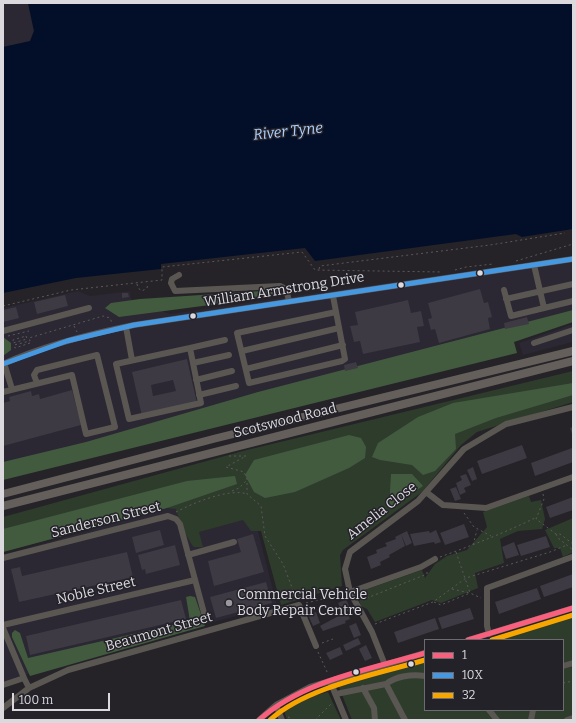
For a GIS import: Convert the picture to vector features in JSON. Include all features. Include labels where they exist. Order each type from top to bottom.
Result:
[{"type":"main road","name":"Scotswood Road","points":[[3,494],[231,435],[573,351]]},
{"type":"main road","name":"Scotswood Road","points":[[3,506],[573,361]]},
{"type":"street","name":"William Armstrong Drive","points":[[3,364],[33,352],[79,338],[126,327],[573,259]]},
{"type":"street","points":[[534,265],[544,308]]},
{"type":"street","points":[[179,275],[172,279],[170,283],[175,291],[280,286],[286,289],[289,301]]},
{"type":"street","points":[[506,299],[573,284]]},
{"type":"street","points":[[504,290],[511,316],[573,301]]},
{"type":"street","points":[[333,296],[345,359],[249,384],[237,333],[336,312]]},
{"type":"street","points":[[3,331],[89,308]]},
{"type":"street","points":[[126,327],[132,360]]},
{"type":"street","points":[[242,351],[339,328]]},
{"type":"street","points":[[534,343],[573,330]]},
{"type":"street","points":[[190,348],[201,403],[129,420],[116,364],[225,340]]},
{"type":"street","points":[[246,369],[343,346]]},
{"type":"street","points":[[3,392],[12,388],[37,383],[72,375],[86,434],[115,427],[97,355],[37,370],[34,375],[37,383]]},
{"type":"street","points":[[193,363],[230,355]]},
{"type":"street","points":[[3,364],[12,388]]},
{"type":"street","points":[[196,380],[232,371]]},
{"type":"street","points":[[200,395],[236,386]]},
{"type":"street","name":"Amelia Close","points":[[384,665],[380,648],[350,592],[345,569],[350,552],[418,501],[464,449],[506,424],[573,407]]},
{"type":"street","points":[[426,492],[443,505],[486,508],[573,477]]},
{"type":"street","name":"Sanderson Street","points":[[3,558],[168,516],[176,519],[180,524],[204,613]]},
{"type":"street","points":[[188,555],[234,542]]},
{"type":"street","points":[[489,634],[487,626],[487,588],[572,557]]},
{"type":"street","points":[[350,592],[435,559]]},
{"type":"street","name":"Noble Street","points":[[3,625],[195,580]]},
{"type":"street","points":[[299,605],[316,646]]},
{"type":"street","name":"Beaumont Street","points":[[3,708],[29,688],[68,670],[299,605]]},
{"type":"street","points":[[472,639],[573,608]]},
{"type":"street","points":[[3,628],[29,688]]},
{"type":"street","points":[[259,720],[276,704],[293,695],[330,681],[424,653]]},
{"type":"street","points":[[336,695],[386,684],[393,678],[418,675],[424,676]]},
{"type":"street","points":[[3,685],[24,678]]},
{"type":"street","points":[[330,681],[346,720]]},
{"type":"street","points":[[386,684],[405,720]]},
{"type":"street","points":[[363,688],[374,708],[374,720]]},
{"type":"street","points":[[276,704],[282,720]]},
{"type":"street","points":[[490,711],[497,720]]},
{"type":"street","points":[[567,720],[573,718]]},
{"type":"path","points":[[319,270],[320,266],[490,245],[565,233]]},
{"type":"path","points":[[514,261],[573,244]]},
{"type":"path","points":[[3,306],[71,290],[162,280],[162,267],[302,252],[315,270],[435,271]]},
{"type":"path","points":[[137,283],[138,288],[142,290],[147,288],[148,282]]},
{"type":"path","points":[[30,343],[14,348],[14,345],[30,341],[29,338],[103,316],[110,318]]},
{"type":"path","points":[[74,325],[76,332]]},
{"type":"path","points":[[8,338],[29,331]]},
{"type":"path","points":[[19,334],[20,338]]},
{"type":"path","points":[[26,336],[27,339],[20,341],[13,343],[12,340],[26,336]]},
{"type":"path","points":[[228,454],[229,457],[246,456],[226,467],[244,472],[247,479],[247,494]]},
{"type":"path","points":[[168,516],[186,507],[240,488],[247,479]]},
{"type":"path","points":[[435,559],[484,542],[492,536],[508,532],[535,518],[544,499],[541,488]]},
{"type":"path","points":[[230,492],[239,491],[247,494],[261,506],[265,536],[283,564],[299,605],[350,592]]},
{"type":"path","points":[[459,506],[474,527],[492,536]]},
{"type":"path","points":[[535,518],[556,534],[558,538],[573,550]]},
{"type":"path","points":[[473,545],[478,529]]},
{"type":"path","points":[[556,534],[560,534],[573,544]]},
{"type":"path","points":[[369,626],[433,602],[466,578],[550,552],[567,545]]},
{"type":"path","points":[[456,551],[470,593]]},
{"type":"path","points":[[358,607],[363,599],[427,574],[427,563]]},
{"type":"path","points":[[451,589],[470,593],[487,601]]},
{"type":"path","points":[[433,602],[441,605],[470,593]]},
{"type":"path","points":[[330,681],[316,646],[333,639]]},
{"type":"path","points":[[315,720],[330,706],[336,695]]},
{"type":"shaded area","points":[[3,3],[28,3],[34,31],[30,42],[3,47]]},
{"type":"shaded area","points":[[573,263],[573,314],[3,466],[3,308],[78,291],[90,296],[130,291],[131,299],[170,314],[506,266]]},
{"type":"shaded area","points":[[573,324],[573,342],[523,355],[519,343]]},
{"type":"shaded area","points":[[251,504],[277,605],[40,669],[3,685],[3,555],[167,508]]},
{"type":"green space","points":[[277,290],[278,296],[119,317],[105,308],[111,303],[140,299]]},
{"type":"green space","points":[[573,310],[573,322],[514,342],[517,353],[3,480],[3,462],[86,442],[258,392]]},
{"type":"green space","points":[[3,337],[11,343],[11,350],[3,356]]},
{"type":"green space","points":[[573,371],[573,402],[477,432],[461,445],[422,492],[343,550],[340,555],[342,586],[281,605],[261,531],[251,531],[243,520],[199,532],[203,547],[194,547],[184,530],[176,509],[167,508],[3,552],[3,517],[243,451]]},
{"type":"green space","points":[[573,383],[573,395],[496,418],[455,434],[456,449],[435,471],[423,475],[412,465],[380,460],[372,457],[378,443],[418,417],[453,403]]},
{"type":"green space","points":[[349,435],[361,438],[366,447],[365,458],[349,468],[295,492],[265,498],[254,492],[245,475],[254,460]]},
{"type":"green space","points":[[391,474],[412,474],[423,486],[389,508]]},
{"type":"green space","points":[[235,476],[237,484],[167,508],[3,552],[3,529],[187,481]]},
{"type":"green space","points":[[529,496],[531,502],[541,500],[545,519],[542,529],[518,531],[500,539],[504,563],[475,573],[478,588],[441,603],[432,600],[375,622],[367,609],[361,606],[358,598],[362,591],[422,570],[425,578],[435,564],[447,556],[467,550],[487,527],[483,512]]},
{"type":"green space","points":[[573,518],[573,554],[571,553],[563,557],[560,548],[554,548],[545,530]]},
{"type":"green space","points":[[186,597],[195,597],[205,626],[30,676],[12,637],[12,633],[15,630],[20,633],[28,658],[190,621]]},
{"type":"green space","points":[[573,615],[573,720],[352,720],[339,687],[424,660],[424,711],[564,711],[564,639],[493,639]]},
{"type":"green space","points":[[328,692],[341,720],[287,720],[284,710],[309,697]]},
{"type":"water","name":"River Tyne","points":[[28,3],[573,3],[573,229],[522,237],[516,234],[315,261],[305,248],[161,264],[161,269],[76,278],[3,293],[3,47],[30,41],[34,31]]},
{"type":"building","points":[[480,289],[484,303],[488,302],[492,317],[488,318],[490,329],[439,343],[435,329],[431,330],[428,319],[432,318],[428,303]]},
{"type":"building","points":[[122,293],[128,293],[129,297],[122,298]]},
{"type":"building","points":[[65,295],[68,306],[37,314],[34,302]]},
{"type":"building","points":[[408,300],[411,313],[421,311],[424,326],[417,327],[420,342],[363,354],[360,341],[354,342],[350,326],[358,325],[355,312]]},
{"type":"building","points":[[16,307],[19,318],[3,322],[3,310]]},
{"type":"building","points":[[527,317],[529,324],[505,329],[504,323]]},
{"type":"building","points":[[187,359],[197,403],[142,416],[132,372]],"holes":[[[173,380],[176,391],[153,396],[151,385]]]},
{"type":"building","points":[[356,362],[358,368],[345,371],[344,365]]},
{"type":"building","points":[[72,390],[81,425],[3,446],[3,403],[10,401],[9,397],[31,391],[32,396],[39,394],[40,399]]},
{"type":"building","points":[[573,427],[573,437],[570,428]]},
{"type":"building","points":[[522,445],[527,458],[482,474],[477,461]]},
{"type":"building","points":[[572,448],[573,462],[535,476],[531,463]]},
{"type":"building","points":[[473,467],[477,479],[472,481],[467,470]]},
{"type":"building","points":[[466,474],[471,485],[464,488],[466,492],[460,495],[456,483],[462,480],[460,476]]},
{"type":"building","points":[[456,487],[461,499],[455,501],[450,489]]},
{"type":"building","points":[[573,497],[573,510],[550,518],[546,507]]},
{"type":"building","points":[[464,524],[469,537],[445,545],[440,533]]},
{"type":"building","points":[[160,530],[164,545],[136,553],[132,537]]},
{"type":"building","points":[[436,530],[441,542],[414,546],[410,534],[429,531],[430,533]]},
{"type":"building","points":[[407,531],[412,543],[406,546],[401,534]]},
{"type":"building","points":[[253,534],[264,572],[214,586],[208,561],[241,552],[237,539]]},
{"type":"building","points":[[401,534],[405,546],[380,562],[381,565],[371,569],[367,557],[377,553],[376,550],[387,546],[385,543],[396,539],[395,537]]},
{"type":"building","points":[[546,536],[550,547],[521,556],[517,545]]},
{"type":"building","points":[[514,542],[519,555],[506,559],[502,547]]},
{"type":"building","points":[[175,545],[180,565],[146,574],[145,569],[142,570],[138,555]]},
{"type":"building","points":[[127,552],[133,577],[19,602],[11,569],[20,567],[22,576]]},
{"type":"building","points":[[573,574],[573,587],[544,597],[540,586]]},
{"type":"building","points":[[266,582],[272,603],[216,618],[210,597]]},
{"type":"building","points":[[537,588],[541,599],[499,614],[495,602]]},
{"type":"building","points":[[346,599],[351,610],[343,613],[338,603]]},
{"type":"building","points":[[181,600],[186,619],[30,655],[26,636]]},
{"type":"building","points":[[470,608],[474,619],[442,629],[438,618]]},
{"type":"building","points":[[316,612],[320,623],[313,626],[308,615]]},
{"type":"building","points":[[348,613],[350,619],[345,621],[346,623],[323,631],[320,626],[342,614]]},
{"type":"building","points":[[435,618],[439,629],[398,643],[394,632]]},
{"type":"building","points":[[356,623],[361,635],[354,638],[349,626]]},
{"type":"building","points":[[358,638],[361,644],[346,651],[343,645]]},
{"type":"building","points":[[366,645],[372,658],[365,661],[359,649]]},
{"type":"building","points":[[340,647],[343,654],[330,660],[326,653]]},
{"type":"transit line","name":"10X","points":[[3,364],[67,341],[134,325],[573,259]]},
{"type":"transit line","name":"1","points":[[471,639],[573,608]]},
{"type":"transit line","name":"32","points":[[495,639],[573,615]]},
{"type":"transit line","name":"1","points":[[259,720],[277,706],[316,686],[359,671],[424,653]]},
{"type":"transit line","name":"32","points":[[270,720],[285,709],[322,690],[364,676],[424,660]]},
{"type":"place","name":"Commercial Vehicle Body Repair Centre","points":[[229,603]]}]
